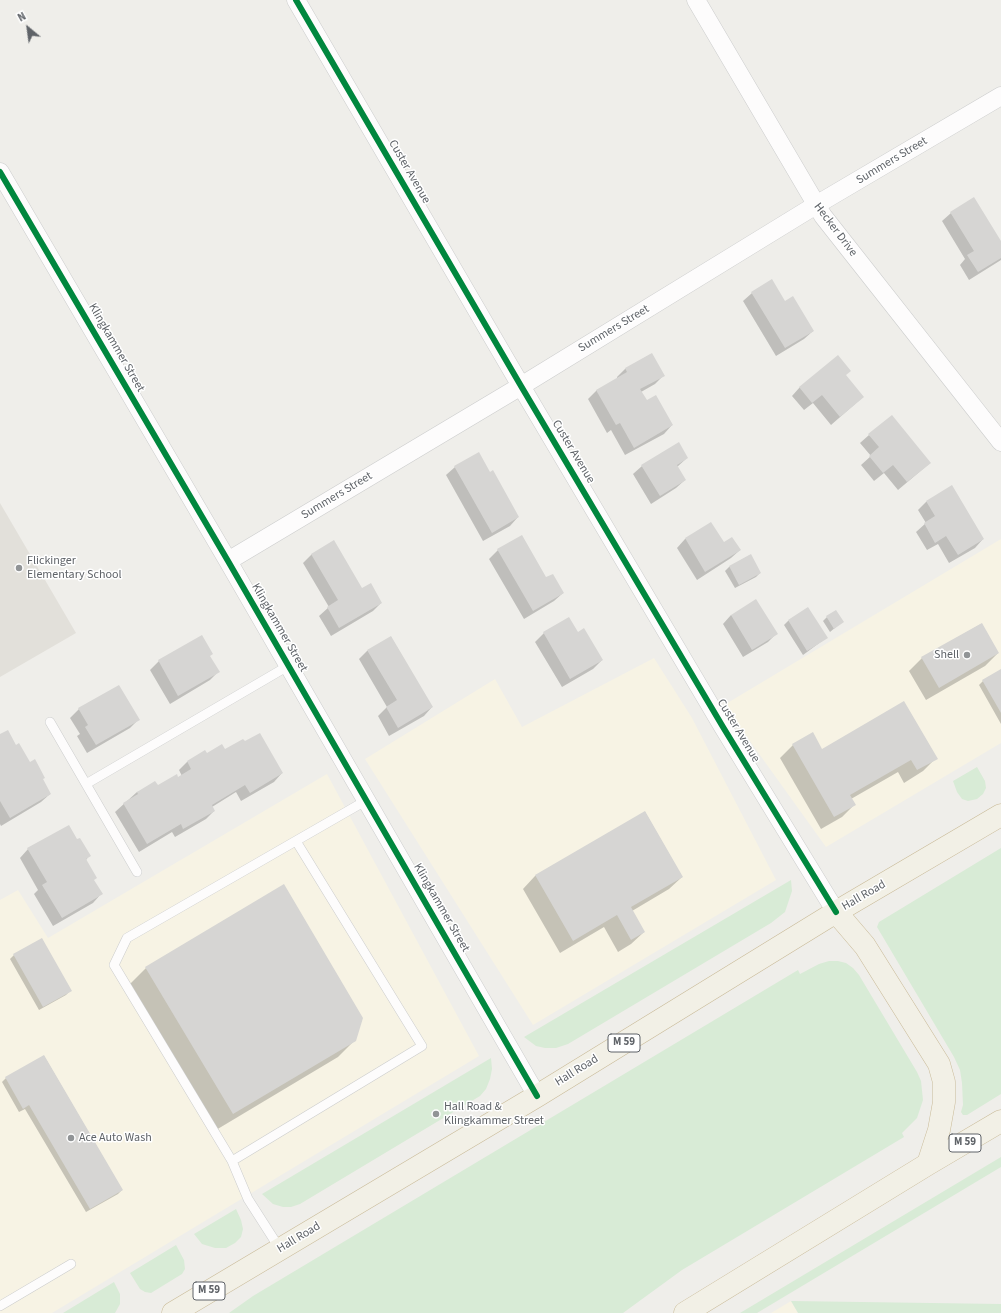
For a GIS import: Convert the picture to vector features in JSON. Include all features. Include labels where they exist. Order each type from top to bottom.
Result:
[{"type":"highway","name":"Hall Road","points":[[173,1313],[537,1096],[836,912],[1001,815]]},
{"type":"highway","points":[[836,912],[865,946],[939,1064],[944,1082],[944,1102],[939,1130],[928,1164]]},
{"type":"highway","name":"M 59","points":[[684,1313],[1001,1121]]},
{"type":"street","name":"Custer Avenue","points":[[296,0],[521,386],[763,793],[836,912]]},
{"type":"street","name":"Hecker Drive","points":[[696,0],[816,205],[1001,442]]},
{"type":"street","name":"Summers Street","points":[[228,561],[521,386],[816,205],[1001,96]]},
{"type":"street","name":"Klingkammer Street","points":[[0,172],[367,800],[537,1096]]},
{"type":"lane","points":[[86,784],[288,666]]},
{"type":"lane","points":[[50,722],[137,872]]},
{"type":"lane","points":[[280,1249],[248,1199],[232,1162],[114,964],[127,938],[367,800]]},
{"type":"lane","points":[[232,1162],[422,1046],[296,841]]},
{"type":"lane","points":[[0,1306],[70,1264]]},
{"type":"shaded area","name":"Flickinger Elementary School","points":[[0,503],[76,633],[0,677]]},
{"type":"shaded area","points":[[1001,539],[1001,743],[826,847],[724,705]]},
{"type":"shaded area","points":[[654,658],[692,718],[776,880],[533,1025],[365,759],[495,679],[522,727]]},
{"type":"shaded area","points":[[327,774],[479,1056],[52,1313],[0,1313],[0,900],[18,890],[48,938]]},
{"type":"shaded area","points":[[791,1301],[798,1313],[771,1313]]},
{"type":"green space","points":[[977,767],[985,781],[986,788],[983,794],[977,799],[968,801],[962,799],[957,792],[953,781]]},
{"type":"green space","points":[[1001,848],[1001,1094],[967,1115],[963,1115],[961,1112],[963,1105],[960,1070],[954,1057],[877,927],[879,922]]},
{"type":"green space","points":[[791,880],[792,891],[785,912],[771,923],[568,1044],[556,1048],[545,1048],[536,1046],[524,1037]]},
{"type":"green space","points":[[829,961],[846,963],[859,975],[917,1072],[921,1081],[923,1100],[917,1118],[902,1133],[904,1137],[682,1270],[623,1313],[229,1313],[253,1296],[798,970],[800,974],[819,964]]},
{"type":"green space","points":[[491,1058],[492,1069],[490,1079],[486,1089],[480,1096],[300,1204],[291,1207],[283,1207],[273,1204],[262,1194]]},
{"type":"green space","points":[[1001,1157],[1001,1167],[757,1313],[740,1313]]},
{"type":"green space","points":[[236,1209],[243,1229],[241,1237],[235,1243],[226,1248],[215,1248],[202,1244],[194,1234]]},
{"type":"green space","points":[[176,1245],[184,1260],[185,1269],[182,1274],[151,1293],[140,1289],[130,1273]]},
{"type":"green space","points":[[114,1282],[120,1294],[120,1304],[115,1313],[63,1313]]},
{"type":"green space","points":[[791,1301],[1001,1304],[1001,1313],[798,1313]]},
{"type":"building","points":[[974,197],[1001,241],[1001,258],[978,272],[967,255],[974,251],[950,212]]},
{"type":"building","points":[[772,279],[785,301],[793,296],[814,331],[785,348],[751,292]]},
{"type":"building","points":[[652,353],[665,376],[640,389],[647,400],[656,395],[673,425],[634,448],[620,423],[616,425],[596,390],[627,372],[625,368]]},
{"type":"building","points":[[838,355],[851,371],[846,375],[864,397],[840,417],[822,395],[812,403],[799,387]]},
{"type":"building","points":[[892,415],[931,463],[907,482],[893,465],[883,473],[869,456],[879,447],[868,434]]},
{"type":"building","points":[[679,442],[688,458],[677,465],[686,480],[660,496],[641,465]]},
{"type":"building","points":[[479,452],[490,472],[493,470],[519,517],[492,533],[454,466]]},
{"type":"building","points":[[952,485],[984,539],[958,555],[946,536],[935,543],[924,523],[935,516],[926,501]]},
{"type":"building","points":[[711,522],[724,542],[732,537],[741,550],[705,572],[685,538]]},
{"type":"building","points":[[522,535],[546,577],[553,574],[564,593],[533,611],[497,549]]},
{"type":"building","points":[[334,540],[362,588],[371,583],[382,603],[339,628],[327,607],[338,600],[311,554]]},
{"type":"building","points":[[751,554],[761,573],[739,585],[729,566]]},
{"type":"building","points":[[756,599],[778,634],[752,650],[731,615]]},
{"type":"building","points":[[808,607],[828,638],[807,651],[788,620]]},
{"type":"building","points":[[836,610],[844,622],[834,629],[826,616]]},
{"type":"building","points":[[569,617],[578,632],[584,628],[603,660],[570,679],[543,632]]},
{"type":"building","points":[[982,623],[999,653],[939,688],[921,657]]},
{"type":"building","points":[[202,635],[213,654],[210,656],[220,672],[178,696],[158,660]]},
{"type":"building","points":[[391,636],[433,707],[398,728],[386,707],[397,700],[367,650]]},
{"type":"building","points":[[1001,669],[1001,713],[982,680]]},
{"type":"building","points":[[119,685],[140,720],[96,745],[85,727],[88,725],[78,708]]},
{"type":"building","points":[[904,701],[938,759],[917,770],[911,760],[850,795],[856,805],[834,817],[792,744],[813,732],[822,749]]},
{"type":"building","points":[[8,730],[16,745],[19,743],[30,762],[35,759],[51,794],[10,818],[0,801],[0,734]]},
{"type":"building","points":[[260,733],[283,773],[250,793],[245,785],[212,805],[215,811],[183,829],[181,824],[147,844],[123,803],[155,781],[158,785],[177,774],[178,777],[191,769],[187,761],[205,750],[207,753],[222,744],[225,749],[243,739],[245,741]]},
{"type":"building","points":[[645,811],[683,877],[631,907],[645,932],[631,940],[617,915],[573,941],[535,875]]},
{"type":"building","points":[[69,825],[77,839],[80,838],[91,856],[86,859],[97,878],[94,880],[103,894],[62,918],[42,885],[47,882],[27,848]]},
{"type":"building","points":[[284,884],[363,1018],[356,1041],[233,1114],[145,967]]},
{"type":"building","points":[[42,938],[72,991],[43,1007],[13,954]]},
{"type":"building","name":"Ace Auto Wash","points":[[44,1055],[123,1190],[90,1209],[29,1105],[23,1109],[5,1077]]},
{"type":"cycle path","points":[[296,0],[521,386],[723,727],[836,912]]},
{"type":"cycle path","points":[[0,172],[228,561],[537,1096]]},
{"type":"place","name":"Flickinger Elementary School","points":[[19,568]]},
{"type":"place","name":"Shell","points":[[967,655]]},
{"type":"place","name":"Hall Road & Klingkammer Street","points":[[436,1114]]},
{"type":"place","name":"Ace Auto Wash","points":[[71,1138]]}]
